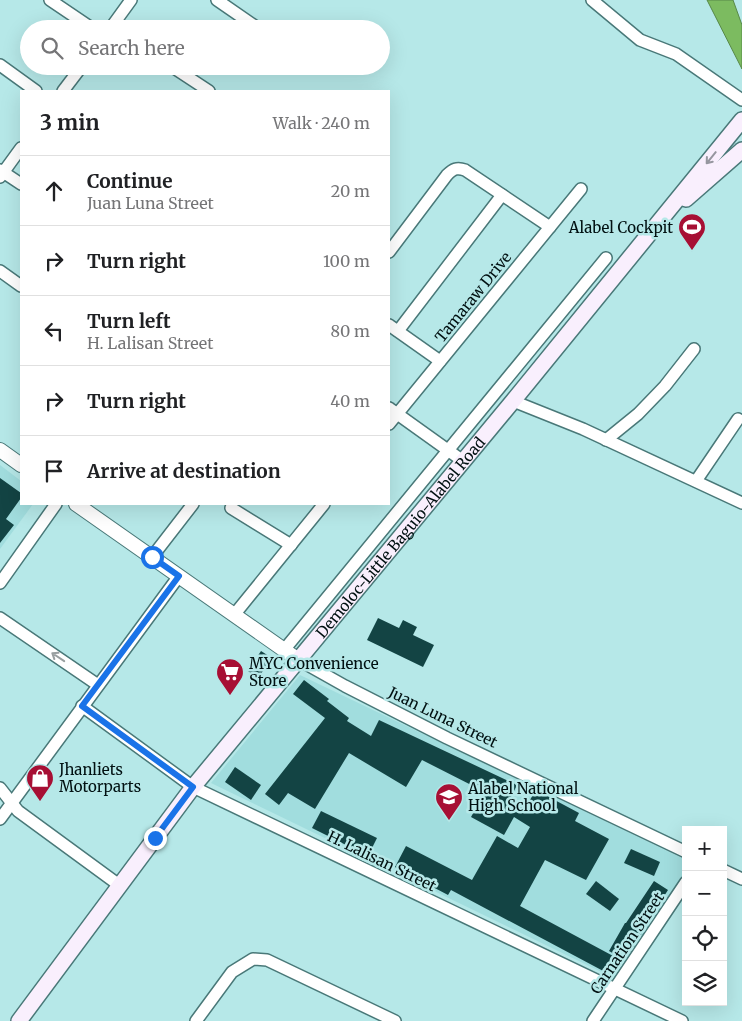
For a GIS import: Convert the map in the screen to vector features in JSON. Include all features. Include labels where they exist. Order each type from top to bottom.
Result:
[{"type":"main road","name":"Demoloc-Little Baguio-Alabel Road","points":[[19,1021],[193,787],[513,401],[742,120]]},
{"type":"main road","name":"Demoloc-Little Baguio-Alabel Road","points":[[658,222],[742,150]]},
{"type":"street","points":[[50,0],[80,20]]},
{"type":"street","points":[[117,20],[131,0]]},
{"type":"street","points":[[217,0],[246,20]]},
{"type":"street","points":[[592,0],[640,40],[676,54],[742,100]]},
{"type":"street","points":[[0,64],[35,90]]},
{"type":"street","points":[[64,90],[75,75]]},
{"type":"street","points":[[185,75],[207,90]]},
{"type":"street","points":[[20,149],[1,173],[20,183]]},
{"type":"street","points":[[390,251],[452,170],[456,168],[465,170],[550,227]]},
{"type":"street","name":"Tamaraw Drive","points":[[393,411],[440,361],[581,189]]},
{"type":"street","points":[[440,361],[393,328],[502,195]]},
{"type":"street","points":[[284,650],[447,449],[606,258]]},
{"type":"street","points":[[0,271],[20,285]]},
{"type":"street","points":[[606,440],[638,414],[665,386],[694,349]]},
{"type":"street","points":[[513,401],[554,416],[742,503]]},
{"type":"street","points":[[393,411],[463,461]]},
{"type":"street","points":[[696,481],[738,419]]},
{"type":"street","points":[[0,450],[20,464]]},
{"type":"street","points":[[0,583],[55,505]]},
{"type":"street","name":"Juan Luna Street","points":[[77,505],[284,650],[338,683],[447,738],[682,850]]},
{"type":"street","points":[[152,557],[192,505]]},
{"type":"street","points":[[234,615],[323,505]]},
{"type":"street","points":[[231,508],[291,545]]},
{"type":"street","points":[[0,818],[179,576]]},
{"type":"street","points":[[0,618],[98,685]]},
{"type":"street","name":"H. Lalisan Street","points":[[82,706],[193,787],[682,1021]]},
{"type":"street","points":[[0,788],[11,803],[24,815],[119,885]]},
{"type":"street","points":[[725,871],[742,879]]},
{"type":"street","name":"Carnation Street","points":[[593,1021],[682,888]]},
{"type":"street","points":[[196,1021],[232,972],[253,959],[267,960],[395,1021]]},
{"type":"shaded area","points":[[707,0],[733,0],[742,25],[742,69]]},
{"type":"shaded area","points":[[0,465],[20,480],[20,505],[32,505],[0,549]]},
{"type":"shaded area","name":"Alabel National High School","points":[[300,675],[682,858],[682,877],[616,979],[211,783]]},
{"type":"building","points":[[0,478],[20,492],[20,499],[6,519],[14,525],[0,543]]},
{"type":"building","points":[[378,618],[399,628],[403,620],[417,627],[413,635],[434,645],[423,667],[367,640]]},
{"type":"building","points":[[261,651],[272,658],[258,678],[248,671]]},
{"type":"building","points":[[304,680],[329,699],[327,701],[349,718],[347,721],[371,736],[379,720],[517,785],[510,799],[525,808],[536,790],[579,813],[575,821],[609,839],[586,880],[545,860],[520,906],[615,957],[607,973],[451,890],[448,895],[395,867],[406,846],[472,880],[497,836],[518,848],[530,827],[514,817],[504,835],[471,817],[485,792],[422,760],[406,787],[349,753],[315,809],[288,793],[279,805],[265,794],[325,718],[293,694]]},
{"type":"building","points":[[235,767],[261,785],[251,800],[225,782]]},
{"type":"building","points":[[321,811],[377,838],[368,856],[312,828]]},
{"type":"building","points":[[631,849],[660,862],[654,876],[624,863]]},
{"type":"building","points":[[596,881],[619,899],[610,911],[586,894]]},
{"type":"building","points":[[654,881],[668,890],[625,960],[609,951],[625,923]]},
{"type":"place","name":"Alabel Cockpit","points":[[692,251]]},
{"type":"place","name":"MYC Convenience Store","points":[[230,696]]},
{"type":"place","name":"Jhanliets Motorparts","points":[[40,802]]},
{"type":"place","name":"Alabel National High School","points":[[449,821]]},
{"type":"route","points":[[152,557],[179,576],[82,706],[193,787],[155,838]]}]
